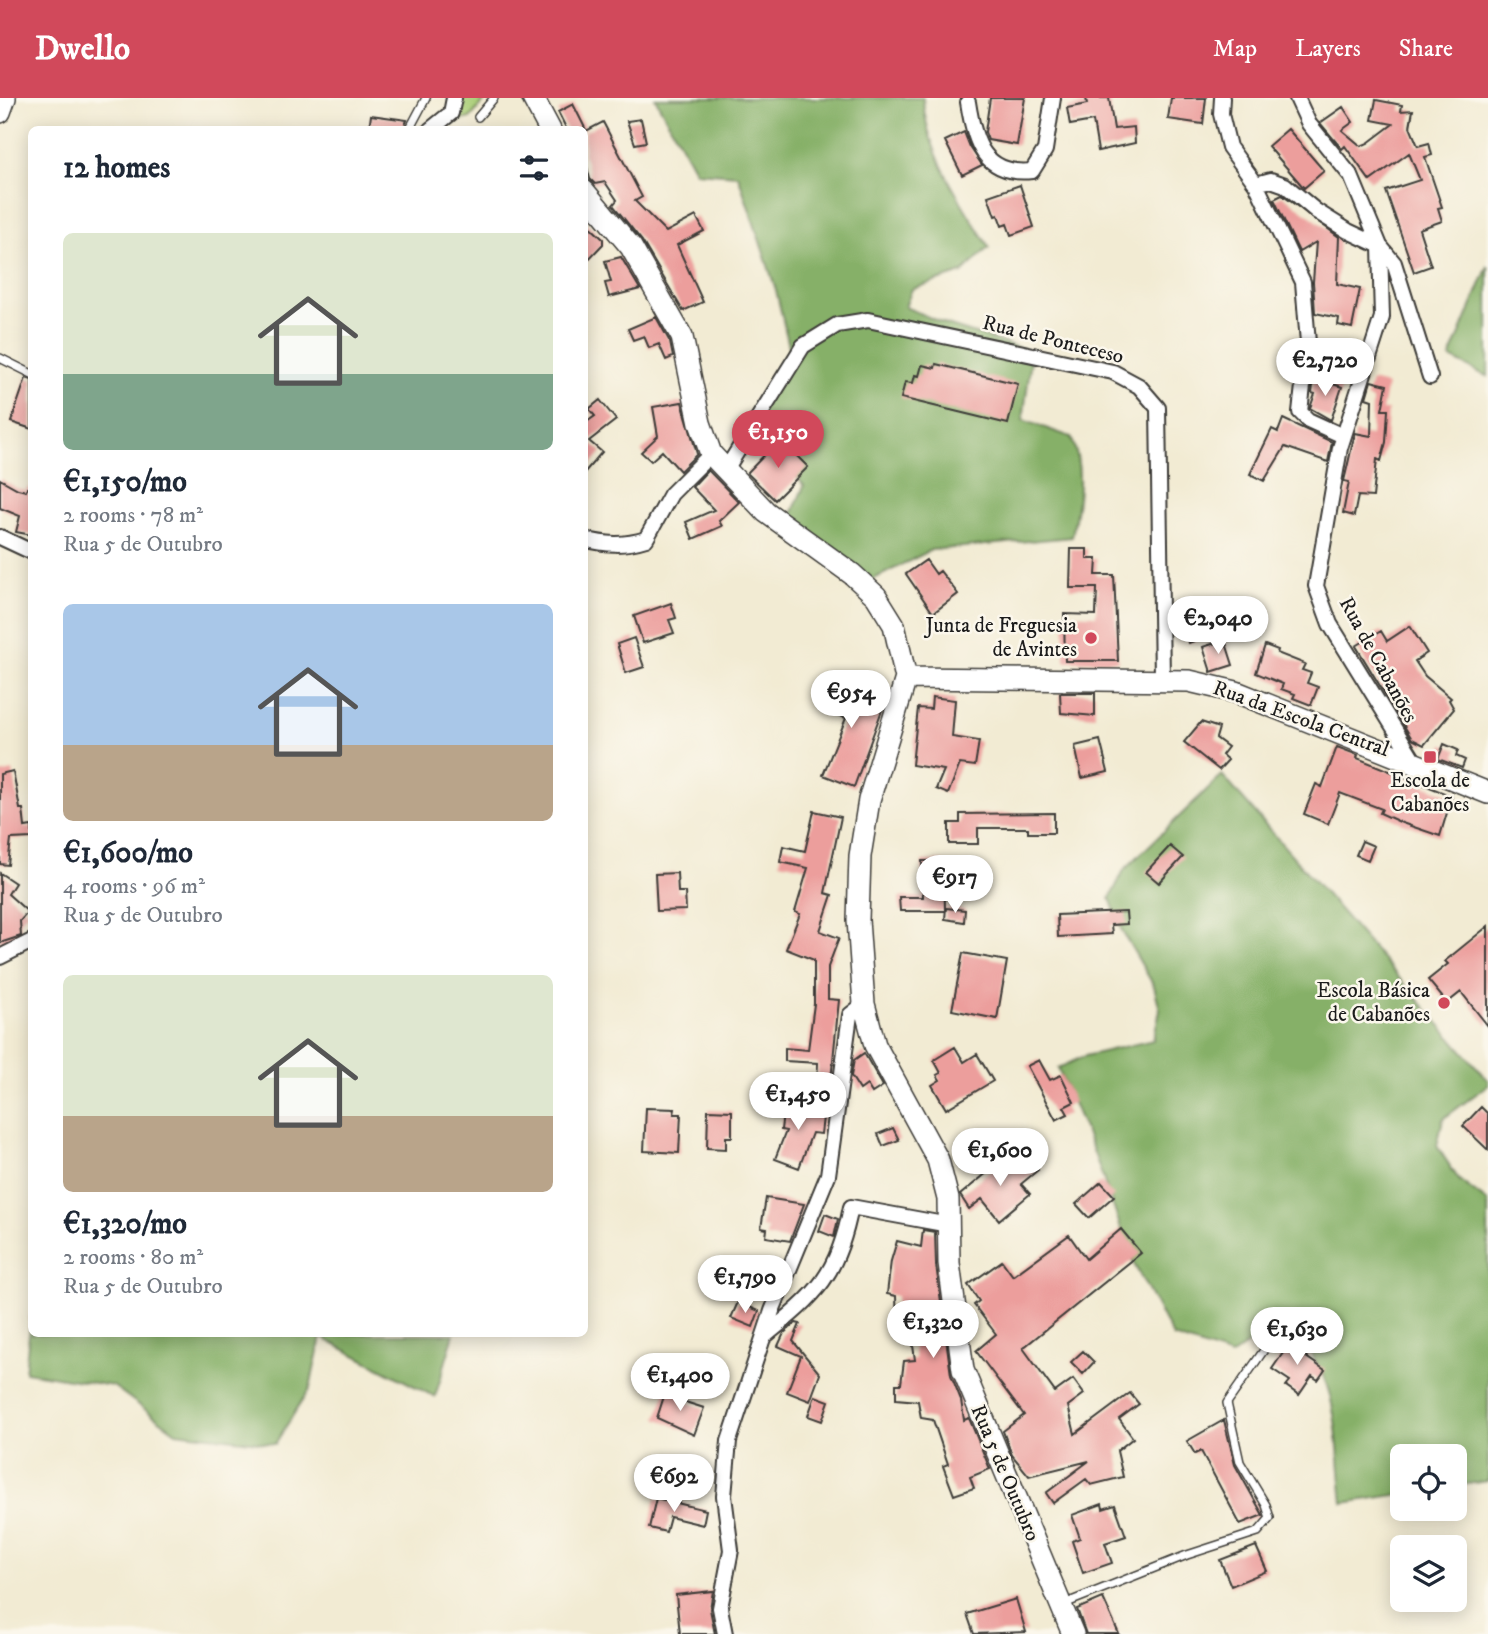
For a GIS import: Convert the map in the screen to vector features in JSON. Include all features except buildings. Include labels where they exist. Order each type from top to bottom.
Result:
[{"type":"street","points":[[0,112],[5,98]]},
{"type":"street","points":[[435,126],[452,113],[454,98]]},
{"type":"street","points":[[533,98],[548,126]]},
{"type":"street","points":[[968,102],[974,139],[994,165],[1015,173],[1032,171],[1045,150],[1054,98]]},
{"type":"street","points":[[1222,98],[1221,114],[1229,147],[1255,184],[1303,282],[1308,344],[1299,398],[1300,412],[1308,420],[1343,436]]},
{"type":"street","name":"Rua de Cabanões","points":[[1297,98],[1309,124],[1350,176],[1380,246],[1394,263],[1430,377]]},
{"type":"street","points":[[1255,184],[1271,180],[1285,185],[1316,211],[1380,246]]},
{"type":"street","points":[[588,196],[631,247],[682,337],[700,423],[711,454],[774,519],[852,574],[876,596],[894,625],[905,668]]},
{"type":"street","name":"Rua de Cabanões","points":[[1380,246],[1382,317],[1343,436],[1316,586],[1330,624],[1373,698],[1415,762]]},
{"type":"street","name":"Rua de Ponteceso","points":[[725,471],[803,346],[837,325],[868,320],[1113,372],[1139,386],[1158,408],[1162,679]]},
{"type":"street","points":[[588,541],[629,545],[646,539],[671,494],[711,454]]},
{"type":"street","points":[[0,537],[28,550]]},
{"type":"street","name":"Rua da Escola Central","points":[[905,668],[938,680],[1189,681],[1236,692],[1488,793]]},
{"type":"street","name":"Rua 5 de Outubro","points":[[905,668],[869,800],[860,856],[858,920],[864,1004],[875,1045],[938,1160],[948,1199],[951,1277],[963,1370],[1073,1634]]},
{"type":"street","points":[[0,957],[28,943]]},
{"type":"street","points":[[725,1634],[720,1608],[731,1550],[724,1496],[729,1441],[764,1337],[828,1175],[850,1015],[864,1004]]},
{"type":"street","points":[[764,1337],[818,1290],[836,1264],[851,1207],[949,1225]]},
{"type":"lane","points":[[412,126],[426,98]]},
{"type":"lane","points":[[478,117],[494,98]]},
{"type":"lane","points":[[0,358],[28,372]]},
{"type":"lane","points":[[1060,1605],[1187,1555],[1258,1532],[1270,1518],[1266,1505],[1240,1462],[1227,1403],[1278,1330]]},
{"type":"green space","points":[[457,98],[487,98],[470,118],[447,124]]},
{"type":"green space","points":[[655,98],[923,98],[931,138],[938,157],[989,247],[962,273],[912,289],[905,307],[947,325],[1032,352],[1023,420],[1071,437],[1079,474],[1072,537],[931,550],[872,580],[789,521],[804,486],[756,424],[790,351],[776,290],[738,175],[696,172]]},
{"type":"green space","points":[[1488,266],[1488,377],[1450,358]]},
{"type":"green space","points":[[1222,775],[1488,1080],[1488,1085],[1443,1119],[1437,1146],[1459,1180],[1488,1202],[1488,1481],[1467,1484],[1467,1444],[1390,1444],[1390,1496],[1343,1503],[1332,1403],[1325,1379],[1314,1357],[1298,1339],[1276,1324],[1231,1356],[1173,1337],[1134,1264],[1091,1145],[1058,1068],[1085,1056],[1153,1040],[1160,1010],[1154,986],[1122,931],[1110,898],[1124,870]]},
{"type":"green space","points":[[29,1337],[321,1337],[310,1388],[275,1444],[176,1432],[113,1386],[25,1372]]},
{"type":"green space","points":[[321,1337],[453,1337],[435,1397]]},
{"type":"place","name":"Junta de Freguesia de Avintes","points":[[1091,638]]},
{"type":"place","name":"Escola de Cabanões","points":[[1430,757]]},
{"type":"place","name":"Escola Básica de Cabanões","points":[[1444,1003]]}]
